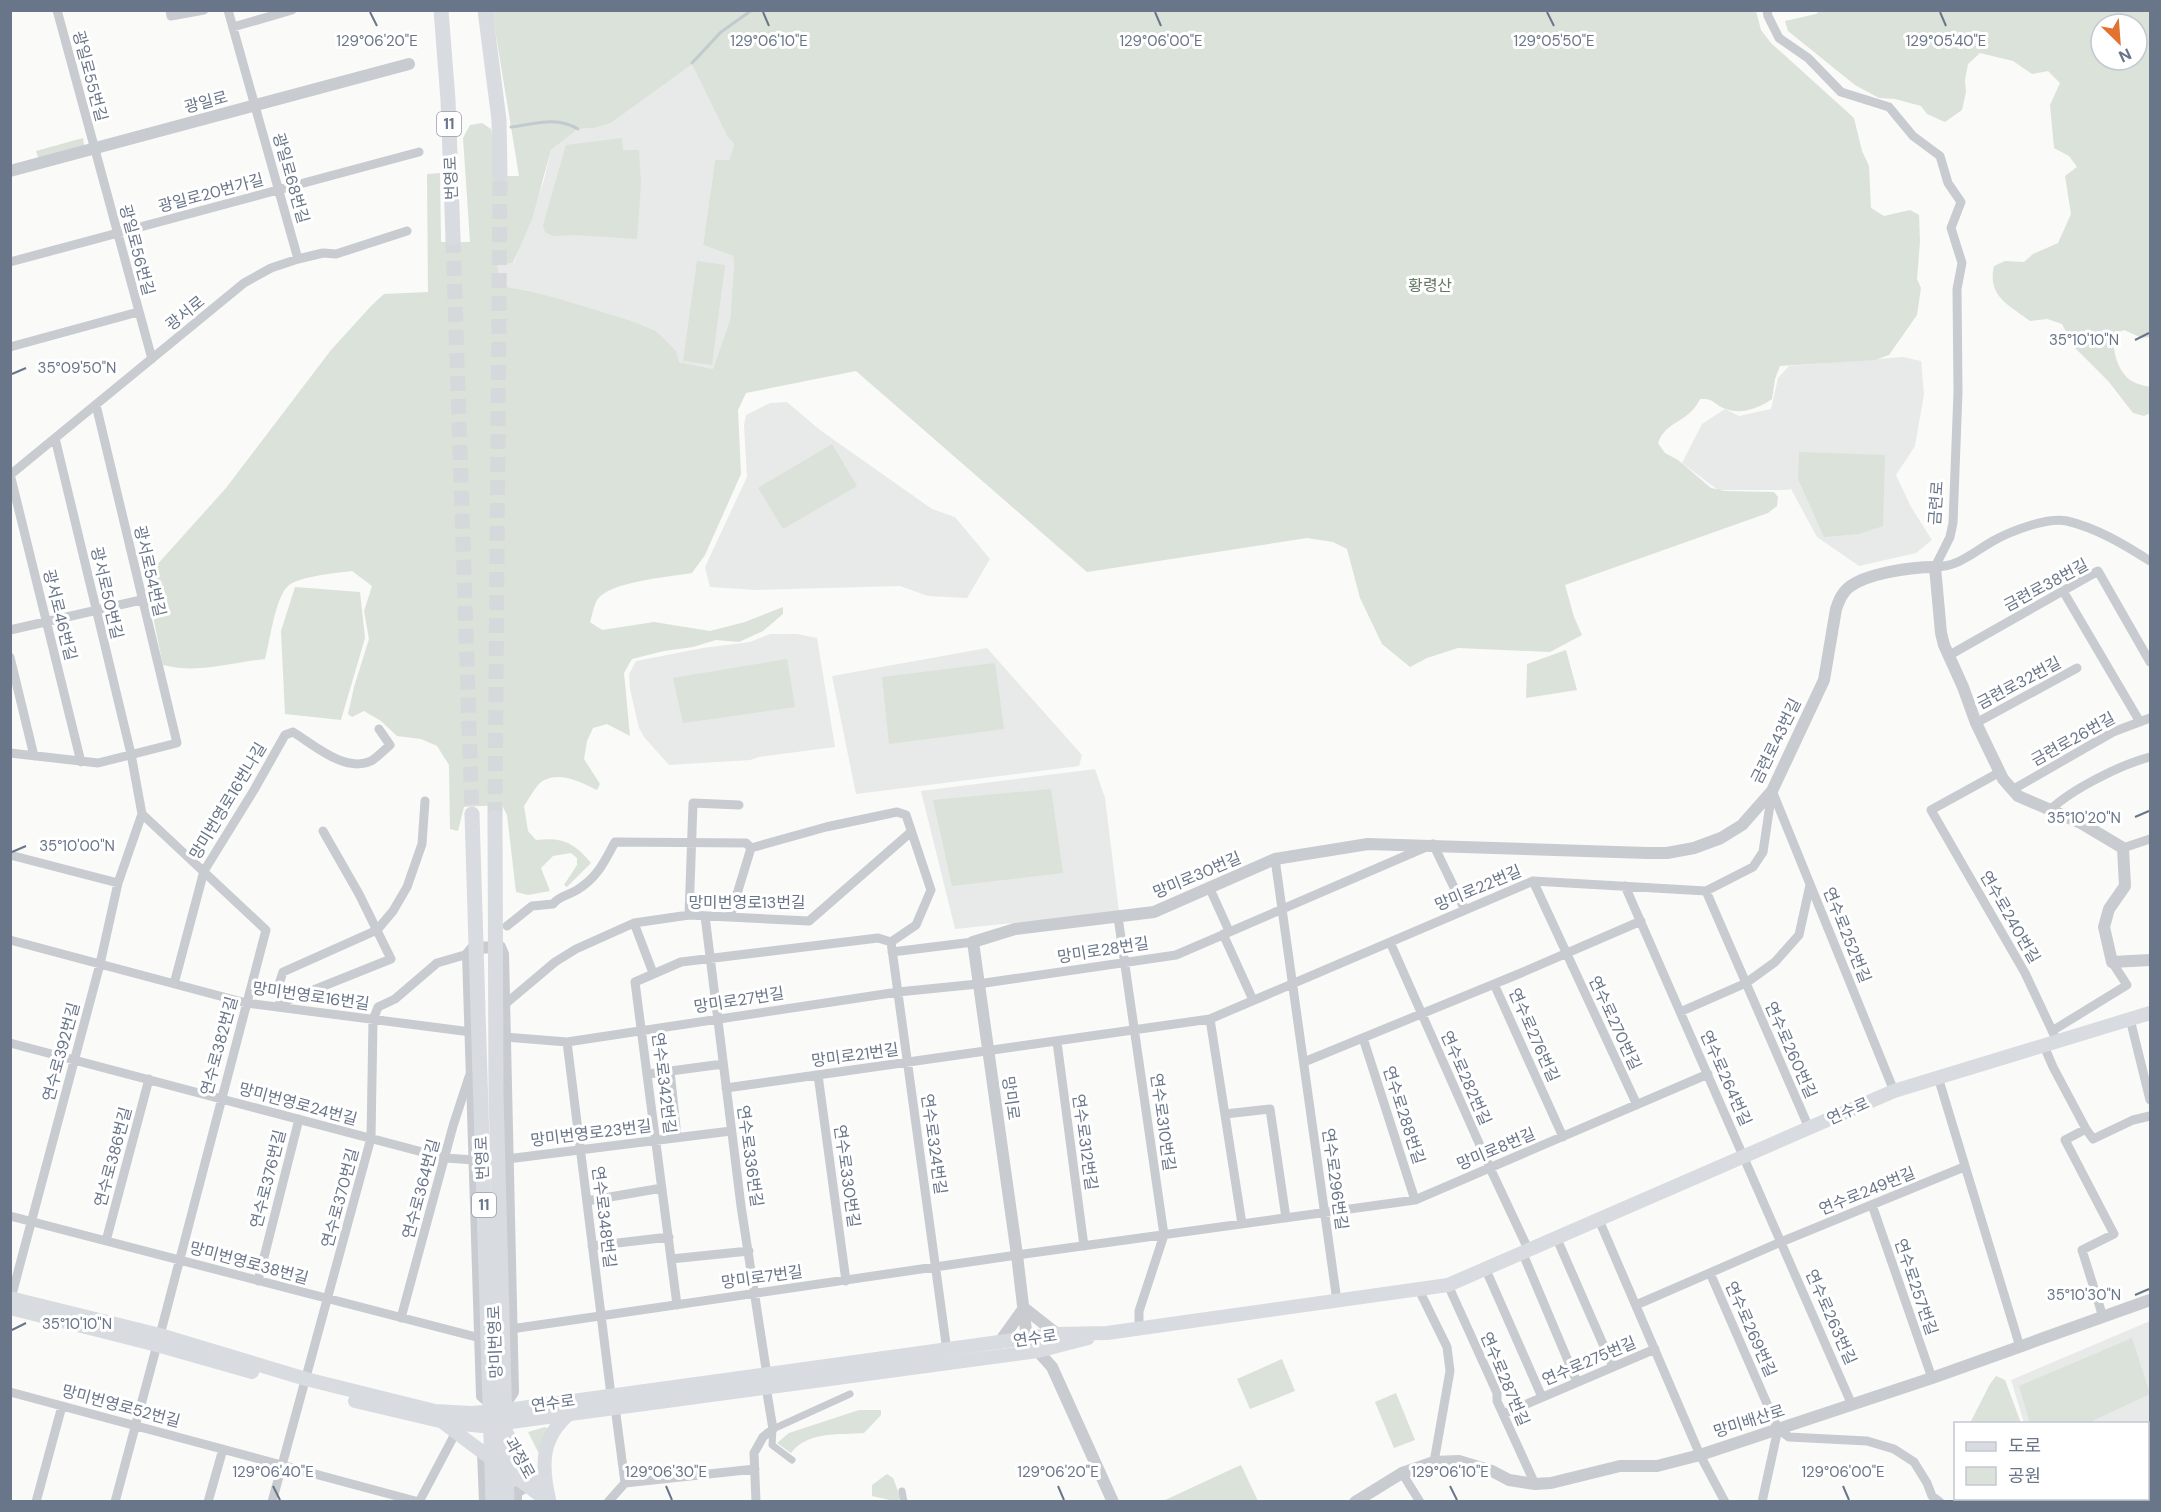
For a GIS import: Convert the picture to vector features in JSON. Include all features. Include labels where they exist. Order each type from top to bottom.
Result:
[{"type":"highway","name":"번영로","points":[[441,10],[448,88],[453,238]]},
{"type":"highway","points":[[485,10],[499,120],[500,174]]},
{"type":"highway","name":"번영로","points":[[472,814],[493,1502]]},
{"type":"highway","name":"번영로","points":[[495,817],[496,1094],[507,1502]]},
{"type":"main road","name":"연수로","points":[[766,1381],[1057,1334],[1107,1333],[1448,1286],[1894,1091],[2051,1039],[2151,1013]]},
{"type":"main road","name":"연수로","points":[[11,1301],[158,1340],[411,1416],[468,1426],[501,1417],[613,1401],[766,1381],[1038,1351],[1107,1333]]},
{"type":"main road","name":"연수로","points":[[305,1383],[435,1411],[501,1417],[570,1413],[613,1401]]},
{"type":"main road","points":[[550,1502],[543,1474],[546,1449],[550,1435],[561,1420],[570,1413]]},
{"type":"main road","name":"과정로","points":[[501,1417],[524,1467],[550,1502]]},
{"type":"main road","points":[[444,1422],[550,1502]]},
{"type":"street","name":"광일로55번길","points":[[57,10],[94,148]]},
{"type":"street","points":[[170,10],[171,16],[204,10]]},
{"type":"street","name":"광일로68번길","points":[[228,10],[298,259]]},
{"type":"street","points":[[233,27],[292,10]]},
{"type":"street","name":"금련로","points":[[1767,10],[1779,38],[1808,58],[1841,92],[1889,107],[1913,136],[1940,156],[1948,183],[1961,202],[1952,228],[1962,263],[1957,289],[1958,392],[1953,524],[1950,537],[1935,567]]},
{"type":"street","name":"광일로","points":[[10,171],[410,64]]},
{"type":"street","name":"광일로56번길","points":[[94,148],[152,359]]},
{"type":"street","name":"광일로20번가길","points":[[10,262],[419,152]]},
{"type":"street","name":"광서로","points":[[11,474],[244,283],[271,268],[298,259],[323,253],[336,254],[407,231]]},
{"type":"street","points":[[10,347],[138,312]]},
{"type":"street","name":"광서로54번길","points":[[96,405],[177,743],[131,754]]},
{"type":"street","name":"광서로50번길","points":[[55,438],[131,754],[142,814]]},
{"type":"street","name":"광서로46번길","points":[[11,474],[81,762]]},
{"type":"street","points":[[2151,561],[2124,544],[2092,530],[2066,521],[2046,521],[2000,538],[1952,566],[1935,567],[1941,633],[1948,656],[1963,687],[1976,723],[2000,772],[2012,790],[2018,796],[2081,824],[2123,848],[2151,839]]},
{"type":"street","name":"금련로43번길","points":[[1433,844],[1667,853],[1694,849],[1721,838],[1742,825],[1773,791],[1824,680],[1836,609],[1840,598],[1849,588],[1871,578],[1912,567],[1935,567]]},
{"type":"street","name":"금련로38번길","points":[[1948,656],[2098,571],[2151,662]]},
{"type":"street","points":[[2063,591],[2140,722]]},
{"type":"street","points":[[10,630],[141,600]]},
{"type":"street","points":[[10,657],[34,756]]},
{"type":"street","name":"금련로32번길","points":[[1976,723],[2077,668]]},
{"type":"street","name":"금련로26번길","points":[[2012,790],[2113,732],[2151,718]]},
{"type":"street","name":"망미번영로16번나길","points":[[174,984],[204,871],[285,735],[293,732],[340,761],[357,764],[371,760],[390,746],[380,729]]},
{"type":"street","points":[[10,753],[98,763],[131,754]]},
{"type":"street","points":[[2050,810],[2060,800],[2132,762],[2151,757]]},
{"type":"street","name":"연수로240번길","points":[[2000,772],[1931,810],[2025,973],[2051,1039],[2053,1067],[2086,1129]]},
{"type":"street","points":[[1706,891],[1753,867],[1763,852],[1773,791]]},
{"type":"street","name":"연수로252번길","points":[[1773,791],[1894,1091]]},
{"type":"street","points":[[323,831],[359,894],[377,930],[391,959],[281,1005],[280,981],[283,972],[377,930],[393,911],[407,887],[422,844],[425,801]]},
{"type":"street","points":[[689,915],[693,803],[739,805]]},
{"type":"street","points":[[751,848],[826,827],[897,812],[906,815],[931,890],[916,925],[892,947]]},
{"type":"street","name":"연수로382번길","points":[[115,1502],[266,930],[142,814]]},
{"type":"street","name":"연수로392번길","points":[[11,1301],[100,964],[118,883],[142,814]]},
{"type":"street","name":"망미번영로13번길","points":[[504,1005],[555,962],[576,949],[634,923],[689,915],[809,921],[911,832]]},
{"type":"street","points":[[507,926],[532,906],[553,904],[557,899],[577,890],[598,874],[615,842],[746,843],[751,848]]},
{"type":"street","name":"망미로30번길","points":[[972,942],[1015,930],[1154,912],[1275,859],[1368,844],[1433,844]]},
{"type":"street","points":[[1433,844],[1465,910]]},
{"type":"street","name":"망미로28번길","points":[[978,984],[1176,955],[1433,844]]},
{"type":"street","points":[[730,917],[751,848]]},
{"type":"street","points":[[2051,1039],[2127,985],[2112,962],[2104,927],[2109,909],[2125,886],[2123,848]]},
{"type":"street","points":[[10,855],[118,883]]},
{"type":"street","name":"연수로296번길","points":[[1275,859],[1337,1301]]},
{"type":"street","name":"망미로22번길","points":[[987,1052],[1209,1019],[1533,881],[1706,891]]},
{"type":"street","name":"연수로270번길","points":[[1533,881],[1636,1105]]},
{"type":"street","points":[[1680,1012],[1746,983],[1775,962],[1799,935],[1810,885]]},
{"type":"street","name":"연수로264번길","points":[[1625,886],[1744,1157]]},
{"type":"street","points":[[1210,889],[1253,1000]]},
{"type":"street","name":"연수로260번길","points":[[1706,891],[1809,1128]]},
{"type":"street","name":"연수로336번길","points":[[705,916],[772,1429]]},
{"type":"street","name":"연수로310번길","points":[[1118,917],[1164,1234],[1139,1311],[1139,1329]]},
{"type":"street","points":[[1567,954],[1641,921]]},
{"type":"street","points":[[634,923],[653,973],[681,962],[878,938],[892,947],[972,942]]},
{"type":"street","name":"망미번영로16번길","points":[[10,940],[246,1003],[281,1005],[373,1020],[471,1032]]},
{"type":"street","name":"망미로","points":[[972,942],[1027,1339]]},
{"type":"street","name":"연수로282번길","points":[[1390,942],[1526,1253]]},
{"type":"street","name":"망미번영로","points":[[373,1020],[378,1007],[395,999],[437,963],[468,954],[473,948],[500,947],[503,954],[513,1392],[501,1417],[482,1396],[468,954]]},
{"type":"street","name":"연수로324번길","points":[[892,947],[947,1351]]},
{"type":"street","name":"연수로276번길","points":[[1563,1137],[1494,984],[1567,954]]},
{"type":"street","points":[[2112,962],[2151,960]]},
{"type":"street","name":"연수로342번길","points":[[653,973],[635,982],[677,1305]]},
{"type":"street","name":"망미로27번길","points":[[505,1037],[567,1042],[898,992],[978,984]]},
{"type":"street","points":[[1304,1062],[1494,984]]},
{"type":"street","points":[[1209,1019],[1242,1224]]},
{"type":"street","points":[[2130,1019],[2151,1100]]},
{"type":"street","name":"연수로370번길","points":[[272,1502],[371,1138],[373,1020]]},
{"type":"street","name":"연수로288번길","points":[[1363,1038],[1415,1200]]},
{"type":"street","name":"연수로348번길","points":[[567,1042],[613,1401]]},
{"type":"street","name":"연수로312번길","points":[[1057,1042],[1084,1246]]},
{"type":"street","name":"망미번영로24번길","points":[[10,1043],[445,1158],[475,1160]]},
{"type":"street","name":"망미로21번길","points":[[726,1088],[987,1052]]},
{"type":"street","points":[[648,1074],[723,1065]]},
{"type":"street","name":"연수로364번길","points":[[401,1318],[472,1068]]},
{"type":"street","name":"망미번영로23번길","points":[[670,1071],[677,1137]]},
{"type":"street","name":"망미로8번길","points":[[1017,1255],[1415,1200],[1708,1074]]},
{"type":"street","name":"연수로330번길","points":[[818,1075],[846,1281]]},
{"type":"street","points":[[1938,1077],[2020,1347]]},
{"type":"street","name":"연수로386번길","points":[[106,1241],[149,1079]]},
{"type":"street","points":[[1225,1114],[1270,1109],[1286,1218]]},
{"type":"street","points":[[2103,1317],[2082,1250],[2114,1234],[2065,1140],[2086,1129],[2093,1139],[2133,1120],[2151,1116]]},
{"type":"street","name":"연수로376번길","points":[[258,1281],[299,1119]]},
{"type":"street","name":"망미번영로23번길","points":[[507,1159],[732,1131]]},
{"type":"street","name":"연수로263번길","points":[[1744,1157],[1852,1405]]},
{"type":"street","name":"연수로249번길","points":[[1782,1242],[1964,1167]]},
{"type":"street","points":[[586,1201],[662,1188]]},
{"type":"street","name":"연수로257번길","points":[[1872,1205],[1932,1378]]},
{"type":"street","name":"망미번영로38번길","points":[[10,1216],[480,1338]]},
{"type":"street","name":"연수로275번길","points":[[1599,1220],[1700,1455],[1725,1502]]},
{"type":"street","points":[[592,1246],[669,1237]]},
{"type":"street","points":[[1557,1239],[1613,1367]]},
{"type":"street","points":[[1636,1305],[1782,1242]]},
{"type":"street","points":[[671,1258],[749,1251]]},
{"type":"street","points":[[1526,1253],[1577,1382]]},
{"type":"street","name":"망미로7번길","points":[[511,1329],[1017,1255]]},
{"type":"street","points":[[1486,1270],[1542,1397]]},
{"type":"street","name":"연수로269번길","points":[[1710,1273],[1778,1429]]},
{"type":"street","name":"연수로287번길","points":[[1448,1286],[1497,1393],[1497,1401],[1534,1484]]},
{"type":"street","points":[[1419,1290],[1447,1347],[1450,1371],[1434,1462]]},
{"type":"street","name":"망미배산로","points":[[1355,1502],[1402,1473],[1434,1462],[1459,1461],[1492,1471],[1509,1480],[1534,1484],[1551,1483],[1620,1466],[1657,1466],[1700,1455],[1852,1405],[2151,1300]]},
{"type":"street","points":[[999,1343],[1024,1308],[1057,1334]]},
{"type":"street","points":[[1027,1339],[1052,1367],[1113,1502]]},
{"type":"street","name":"연수로275번길","points":[[1503,1414],[1654,1349]]},
{"type":"street","name":"망미번영로52번길","points":[[10,1392],[419,1501]]},
{"type":"street","points":[[756,1502],[754,1453],[763,1437],[772,1429],[850,1394]]},
{"type":"street","points":[[613,1401],[625,1483]]},
{"type":"street","points":[[36,1502],[62,1406]]},
{"type":"street","points":[[772,1429],[772,1445],[792,1460]]},
{"type":"street","points":[[1762,1502],[1778,1429],[1789,1437],[1867,1442],[1894,1449],[1914,1462],[1932,1496],[1940,1502]]},
{"type":"street","points":[[419,1501],[456,1432]]},
{"type":"street","points":[[208,1502],[223,1449]]},
{"type":"street","points":[[483,1452],[484,1502]]},
{"type":"street","points":[[608,1502],[625,1483],[755,1469]]},
{"type":"street","points":[[1402,1473],[1420,1502]]},
{"type":"street","points":[[516,1502],[516,1492],[528,1485]]},
{"type":"street","points":[[902,1491],[904,1502]]},
{"type":"shaded area","points":[[692,63],[727,136],[734,144],[729,160],[715,160],[703,245],[733,256],[734,263],[730,320],[713,369],[679,362],[656,331],[632,321],[529,291],[501,286],[496,265],[514,263],[544,180],[551,150],[578,129],[595,128],[611,123]]},
{"type":"shaded area","points":[[1903,357],[1921,361],[1924,394],[1915,446],[1896,475],[1911,507],[1932,540],[1916,553],[1859,566],[1817,537],[1791,489],[1718,490],[1682,463],[1702,424],[1725,409],[1739,416],[1771,409],[1778,378],[1789,366]]},
{"type":"shaded area","points":[[787,402],[820,430],[932,509],[955,517],[990,559],[967,598],[928,596],[900,586],[756,590],[710,587],[705,567],[747,477],[744,425],[746,415],[770,403]]},
{"type":"shaded area","points":[[770,634],[797,634],[817,638],[835,747],[750,760],[669,765],[639,728],[629,674],[636,661],[703,648],[750,642]]},
{"type":"shaded area","points":[[987,648],[1082,755],[1079,766],[856,794],[832,676]]},
{"type":"shaded area","points":[[1095,769],[1105,798],[1119,912],[955,929],[921,791]]},
{"type":"shaded area","points":[[2150,1321],[2150,1462],[2149,1422],[2024,1422],[2011,1380]]},
{"type":"green space","name":"황령산","points":[[492,11],[1756,11],[1761,30],[1771,43],[1854,118],[1862,151],[1869,166],[1871,208],[1884,216],[1910,210],[1919,215],[1920,241],[1917,279],[1921,288],[1917,315],[1889,355],[1875,360],[1780,366],[1772,399],[1767,402],[1750,410],[1732,411],[1712,401],[1700,399],[1690,413],[1662,435],[1658,443],[1665,453],[1678,460],[1711,488],[1725,491],[1774,492],[1778,497],[1777,506],[1768,513],[1565,585],[1582,635],[1550,652],[1458,648],[1427,658],[1410,667],[1382,644],[1360,598],[1347,549],[1333,542],[1307,538],[1087,572],[856,371],[746,393],[738,410],[741,474],[705,555],[692,573],[656,578],[614,588],[597,600],[590,622],[602,630],[654,622],[710,631],[745,622],[783,607],[783,614],[763,631],[739,642],[716,640],[632,659],[624,673],[630,736],[607,724],[593,728],[587,741],[584,759],[600,784],[597,790],[569,778],[555,777],[541,782],[524,806],[528,831],[536,840],[553,839],[567,842],[579,850],[591,863],[567,887],[564,885],[577,865],[577,858],[571,853],[553,856],[541,868],[550,891],[528,895],[516,892],[507,815],[502,805],[464,807],[458,831],[450,829],[449,765],[437,746],[421,739],[397,736],[381,721],[364,711],[352,717],[348,714],[369,639],[364,611],[372,586],[352,571],[318,576],[293,583],[283,592],[280,600],[265,659],[214,667],[189,668],[163,665],[147,576],[226,488],[331,350],[372,305],[384,294],[428,292],[427,174],[440,173],[441,242],[470,242],[463,138],[470,125],[482,123],[491,129],[494,146],[493,176],[519,176]],"holes":[[[692,64],[727,136],[734,144],[729,160],[715,160],[703,245],[733,256],[734,263],[730,320],[713,369],[679,362],[676,351],[656,331],[632,321],[556,298],[501,286],[497,265],[513,263],[532,219],[551,150],[578,129],[595,128],[611,123]]]},
{"type":"green space","points":[[1819,11],[2150,11],[2150,337],[2142,338],[2124,330],[2114,334],[2114,350],[2119,366],[2127,378],[2150,387],[2150,413],[2144,416],[2133,413],[2109,382],[2075,348],[2062,324],[2047,319],[2030,321],[2002,299],[1994,285],[1994,266],[2005,261],[2024,262],[2033,254],[2058,243],[2071,214],[2065,176],[2077,167],[2069,156],[2054,148],[2050,105],[2060,83],[2048,71],[2032,74],[2013,61],[1980,53],[1968,64],[1962,110],[1945,122],[1927,114],[1921,106],[1895,99],[1879,98],[1855,85],[1788,31],[1785,21],[1816,14]]},
{"type":"green space","points":[[83,138],[85,151],[40,163],[36,151]]},
{"type":"green space","points":[[622,138],[623,150],[639,150],[641,184],[637,239],[553,236],[545,232],[543,225],[566,145]]},
{"type":"green space","points":[[697,261],[725,265],[712,365],[683,361]]},
{"type":"green space","points":[[832,444],[857,486],[783,529],[758,488]]},
{"type":"green space","points":[[1799,452],[1885,455],[1883,526],[1859,534],[1824,537],[1798,479]]},
{"type":"green space","points":[[295,587],[360,592],[365,638],[341,720],[285,714],[281,631]]},
{"type":"green space","points":[[1566,650],[1577,690],[1526,698],[1527,664]]},
{"type":"green space","points":[[787,659],[795,707],[683,723],[673,678]]},
{"type":"green space","points":[[995,663],[1004,729],[889,744],[882,677]]},
{"type":"green space","points":[[1051,789],[1063,873],[952,886],[933,800]]},
{"type":"green space","points":[[2132,1338],[2150,1394],[2090,1422],[2030,1422],[2019,1386]]},
{"type":"green space","points":[[1282,1359],[1295,1391],[1250,1409],[1237,1379]]},
{"type":"green space","points":[[1996,1376],[2005,1380],[2021,1422],[1971,1422]]},
{"type":"green space","points":[[1396,1393],[1415,1440],[1394,1448],[1375,1402]]},
{"type":"green space","points":[[859,1410],[881,1410],[881,1415],[864,1433],[834,1434],[815,1438],[798,1446],[791,1453],[777,1443],[789,1433]]},
{"type":"green space","points":[[545,1427],[548,1429],[540,1452],[538,1452],[528,1432]]},
{"type":"green space","points":[[1241,1465],[1258,1501],[1163,1501],[1232,1469]]},
{"type":"green space","points":[[887,1474],[893,1478],[901,1499],[894,1501],[872,1496],[872,1485]]},
{"type":"waterway","points":[[692,63],[721,32],[752,10]]},
{"type":"waterway","points":[[511,127],[553,122],[578,129]]},
{"type":"tunnel","points":[[495,817],[500,174]]},
{"type":"tunnel","points":[[453,238],[472,814]]}]
